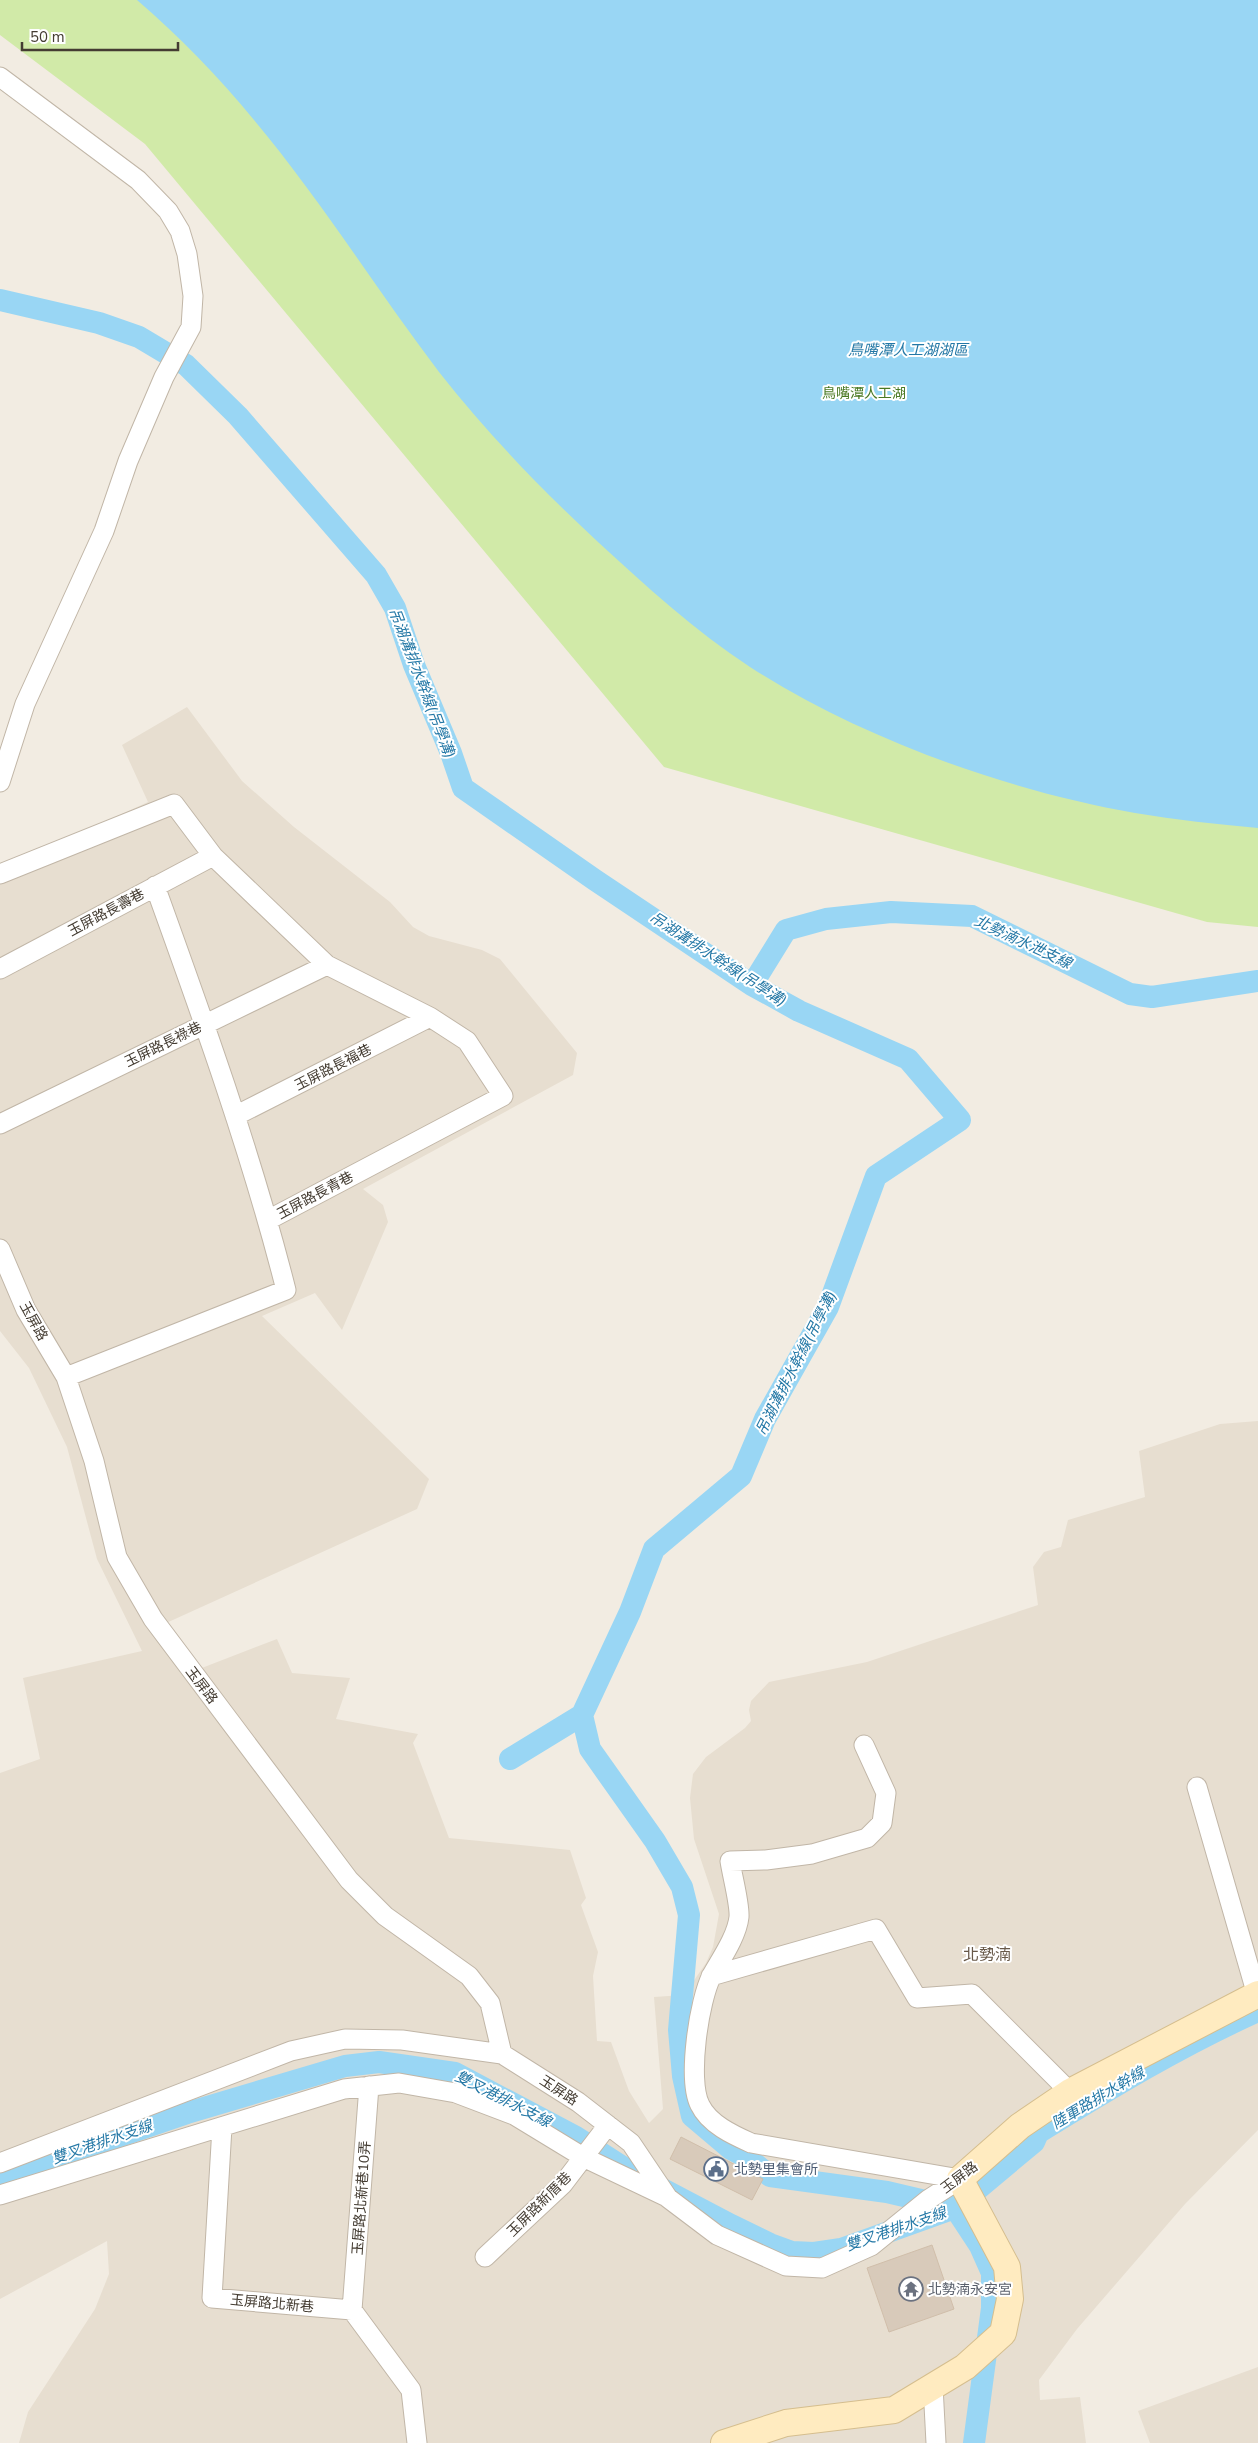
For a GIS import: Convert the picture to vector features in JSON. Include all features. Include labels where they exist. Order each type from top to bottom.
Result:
[{"type":"street","points":[[0,77],[138,180],[168,211],[180,232],[187,254],[193,296],[191,327],[164,377],[128,461],[104,531],[25,704],[0,782]]},
{"type":"street","points":[[0,874],[174,804],[213,856],[327,965],[430,1017]]},
{"type":"street","name":"玉屏路長壽巷","points":[[0,969],[213,856]]},
{"type":"street","points":[[155,886],[205,1023],[268,1220]]},
{"type":"street","name":"玉屏路長祿巷","points":[[0,1124],[327,965]]},
{"type":"street","name":"玉屏路長青巷","points":[[66,1377],[286,1290],[268,1220],[504,1096],[467,1041],[430,1017]]},
{"type":"street","name":"玉屏路長福巷","points":[[235,1116],[430,1017]]},
{"type":"street","name":"玉屏路","points":[[0,1249],[26,1310],[66,1377],[94,1461],[117,1556],[153,1619],[349,1880],[385,1916],[469,1976],[490,2003],[502,2054]]},
{"type":"street","points":[[864,1745],[886,1794],[882,1823],[867,1838],[812,1854],[766,1860],[730,1860],[739,1917],[724,1956],[711,1976],[701,2005],[693,2071],[700,2106],[721,2128],[751,2143],[897,2168],[956,2182]]},
{"type":"street","points":[[1197,1786],[1257,1994]]},
{"type":"street","points":[[711,1976],[876,1929],[917,1998],[972,1994],[1070,2092]]},
{"type":"street","name":"玉屏路","points":[[0,2163],[291,2051],[344,2039],[402,2040],[502,2054],[578,2102],[632,2143],[668,2198],[717,2235],[786,2266],[822,2268],[871,2246],[929,2199],[956,2182],[1020,2126],[1070,2092],[1257,1994]]},
{"type":"street","points":[[0,2195],[344,2089],[399,2083],[456,2093],[514,2115],[583,2157],[668,2198]]},
{"type":"street","name":"玉屏路北新巷10弄","points":[[352,2310],[369,2086]]},
{"type":"street","name":"玉屏路新厝巷","points":[[485,2257],[563,2184],[608,2125]]},
{"type":"street","name":"玉屏路北新巷","points":[[222,2127],[212,2298],[352,2310]]},
{"type":"street","name":"玉屏路","points":[[933,2386],[965,2367],[1003,2333],[1010,2299],[1008,2267],[975,2206],[956,2182]]},
{"type":"street","points":[[352,2310],[411,2390],[417,2443]]},
{"type":"street","points":[[724,2443],[786,2423],[894,2410],[933,2386],[936,2443]]},
{"type":"shaded area","points":[[187,707],[242,781],[294,827],[390,902],[413,927],[429,936],[482,950],[500,959],[577,1053],[573,1075],[363,1189],[383,1205],[388,1222],[342,1330],[315,1293],[262,1316],[429,1479],[417,1509],[164,1624],[194,1671],[277,1639],[292,1673],[350,1678],[336,1719],[418,1734],[413,1743],[449,1838],[570,1850],[586,1898],[581,1905],[598,1952],[593,1976],[597,2041],[611,2042],[629,2091],[649,2123],[663,2109],[654,1997],[684,1995],[706,1963],[713,1947],[719,1914],[694,1839],[690,1798],[693,1774],[706,1757],[745,1728],[751,1721],[749,1710],[751,1701],[769,1682],[867,1662],[1038,1605],[1033,1567],[1044,1552],[1061,1547],[1068,1520],[1145,1497],[1139,1451],[1220,1424],[1258,1421],[1258,2130],[1185,2204],[1077,2329],[1039,2380],[1040,2400],[1080,2397],[1086,2443],[19,2443],[28,2412],[95,2309],[109,2274],[107,2241],[0,2299],[0,1773],[40,1759],[23,1678],[142,1651],[97,1559],[67,1447],[29,1368],[0,1331],[0,870],[148,802],[122,745]]},
{"type":"shaded area","points":[[1258,2367],[1258,2443],[1150,2443],[1138,2411]]},
{"type":"green space","name":"鳥嘴潭人工湖湖區","points":[[0,0],[1258,0],[1258,927],[1207,922],[664,767],[145,144],[0,35]]},
{"type":"water","name":"鳥嘴潭人工湖湖區","points":[[137,0],[1258,0],[1258,828],[1135,813],[1086,803],[985,775],[935,758],[838,717],[793,693],[730,653],[690,623],[598,542],[495,439],[439,372],[279,150],[227,88],[198,57]]},
{"type":"building","name":"北勢里集會所","points":[[681,2137],[763,2179],[752,2200],[670,2159]]},
{"type":"building","name":"北勢湳永安宮","points":[[932,2245],[954,2309],[889,2332],[867,2268]]},
{"type":"waterway","name":"吊湖溝排水幹線(吊學溝)","points":[[0,300],[99,323],[139,337],[186,365],[238,416],[376,575],[395,608],[414,665],[451,753],[463,788],[595,880],[752,985],[799,1011],[908,1059],[960,1120],[876,1176],[828,1307],[765,1419],[741,1476],[654,1549],[630,1612],[582,1715],[510,1759]]},
{"type":"waterway","name":"北勢湳水泄支線","points":[[752,985],[786,930],[826,919],[891,912],[972,916],[1130,994],[1152,997],[1258,981]]},
{"type":"waterway","name":"吊湖溝排水幹線(吊學溝)","points":[[582,1715],[590,1749],[655,1841],[682,1887],[689,1915],[679,2030],[683,2076],[692,2116],[731,2149],[748,2158],[770,2176],[887,2192],[955,2208],[980,2246],[992,2273],[992,2308],[974,2443]]},
{"type":"waterway","name":"雙叉港排水支線","points":[[0,2177],[187,2113],[345,2066],[379,2062],[455,2073],[576,2137],[632,2173],[731,2225],[770,2244],[792,2252],[814,2253],[841,2249],[955,2208],[1034,2142],[1038,2133],[1174,2053],[1258,2011]]},
{"type":"place","name":"北勢里集會所","points":[[716,2169]]},
{"type":"place","name":"北勢湳永安宮","points":[[911,2289]]},
{"type":"district","name":"北勢湳","points":[[987,1954]]},
{"type":"park label","name":"鳥嘴潭人工湖","points":[[864,393]]},
{"type":"water label","name":"陸軍路排水幹線","points":[[1098,2098]]}]
